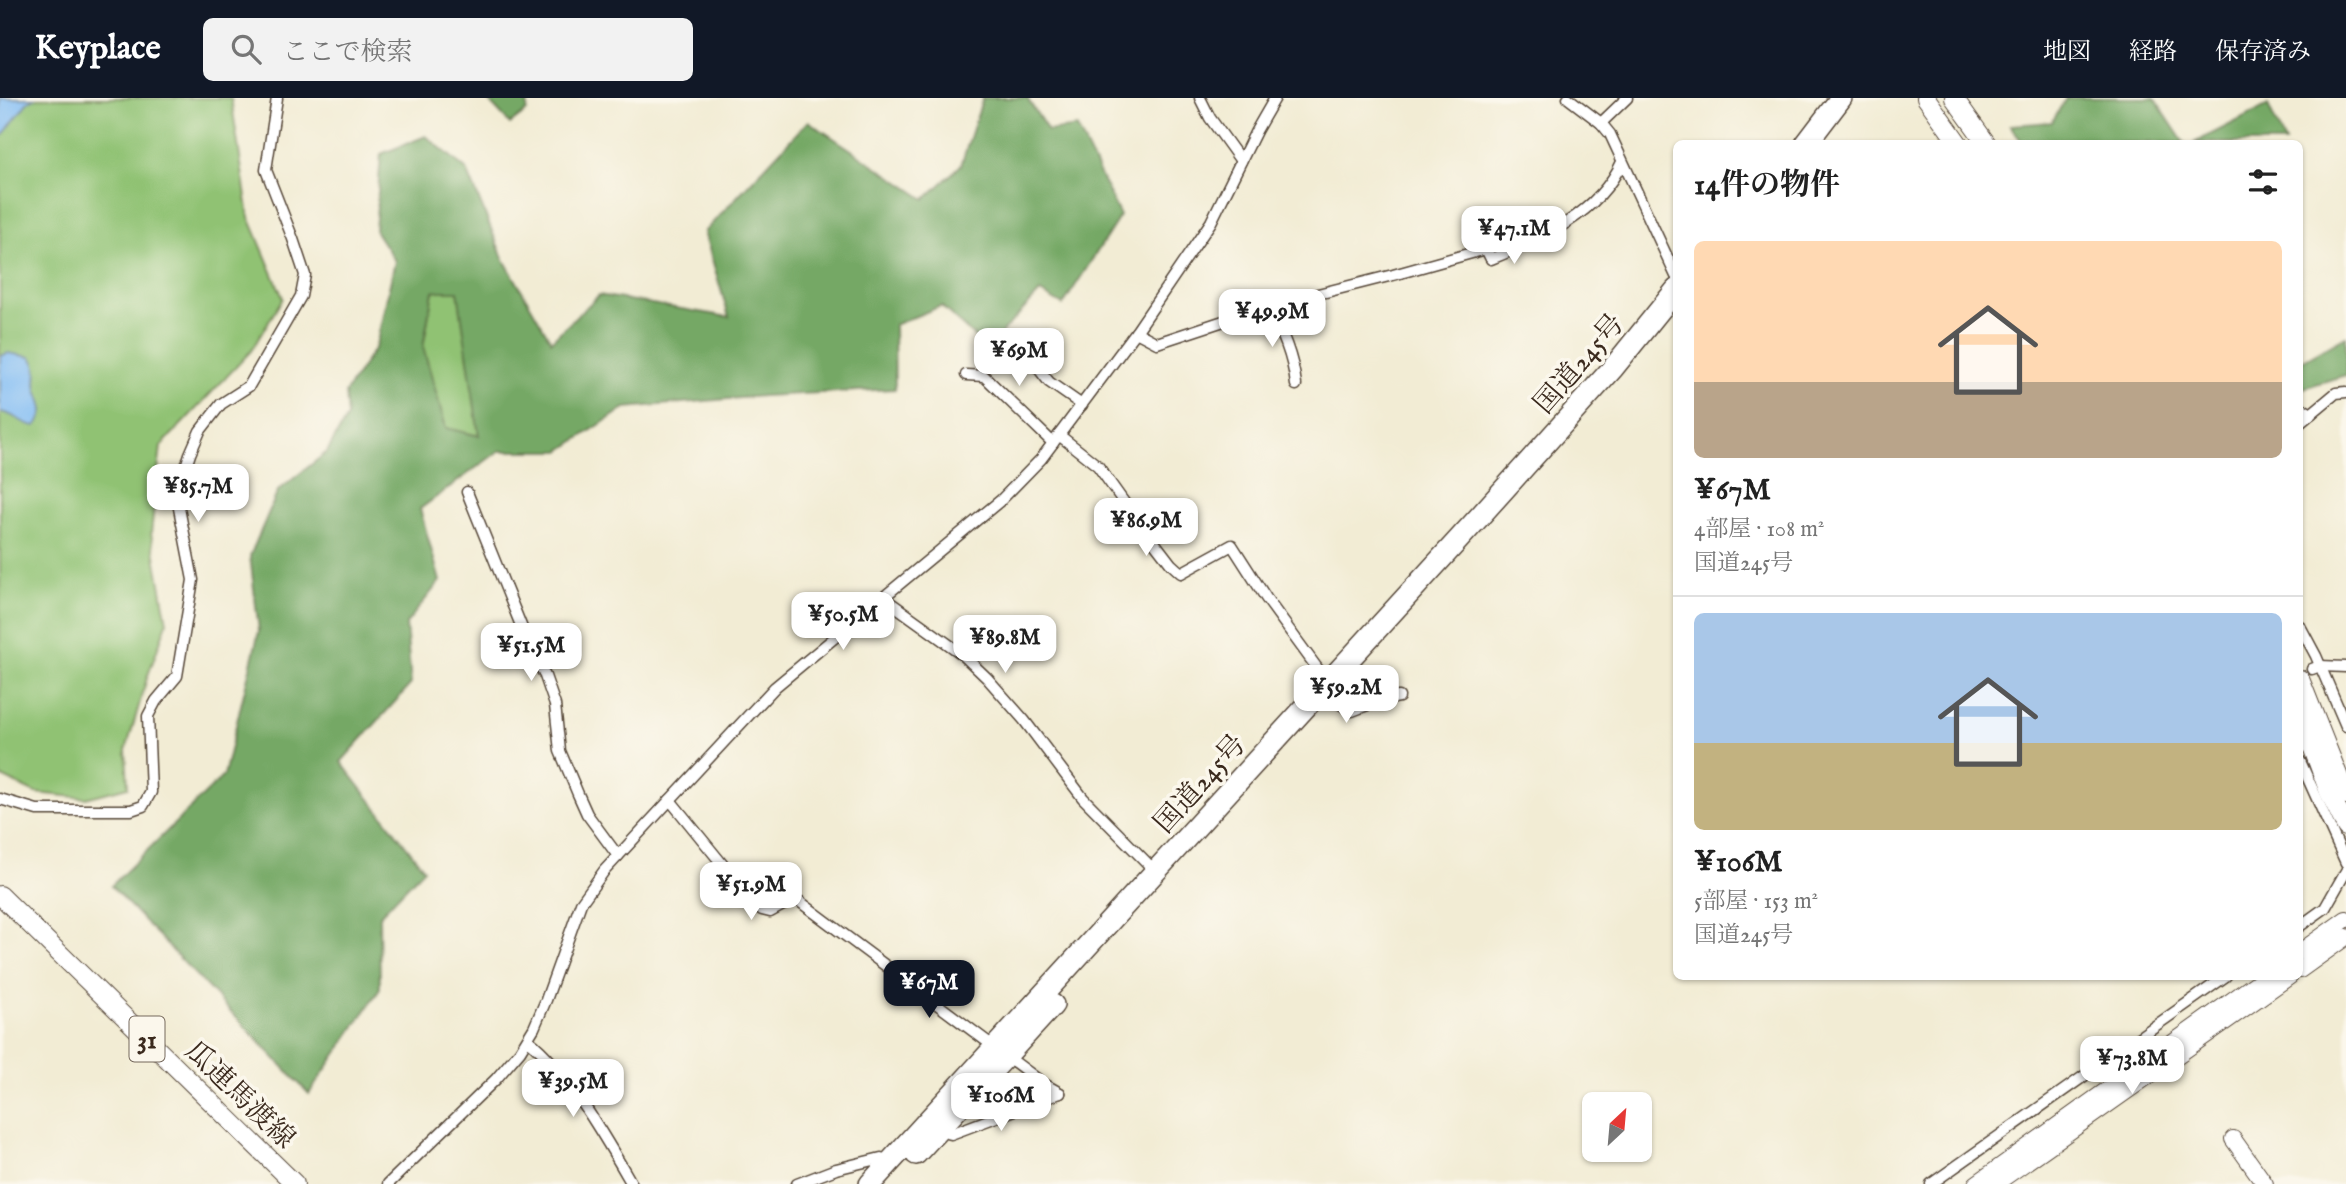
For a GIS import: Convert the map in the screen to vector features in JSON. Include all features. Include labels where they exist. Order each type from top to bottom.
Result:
[{"type":"highway","points":[[1792,140],[1823,98]]},
{"type":"highway","points":[[1809,140],[1841,98]]},
{"type":"highway","name":"国道245号","points":[[870,1184],[1000,1052],[1330,689],[1589,395],[1673,294]]},
{"type":"highway","name":"国道245号","points":[[888,1184],[939,1130],[1000,1052],[1156,873],[1330,689],[1463,555],[1624,374],[1673,315]]},
{"type":"main road","points":[[1926,98],[1956,140]]},
{"type":"main road","points":[[1954,98],[1984,140]]},
{"type":"main road","points":[[2310,671],[2346,795]]},
{"type":"main road","points":[[2303,721],[2329,792],[2346,827]]},
{"type":"main road","name":"瓜連馬渡線","points":[[0,895],[295,1184]]},
{"type":"main road","points":[[2303,950],[2346,919]]},
{"type":"main road","points":[[2303,968],[2346,937]]},
{"type":"main road","points":[[1976,1184],[2260,980]]},
{"type":"main road","points":[[1995,1184],[2284,980]]},
{"type":"main road","points":[[2233,1139],[2265,1184]]},
{"type":"street","points":[[0,799],[37,810],[131,810],[143,806],[151,792],[148,716],[156,701],[177,677],[193,580],[179,508],[180,485],[200,431],[221,404],[249,386],[301,296],[305,275],[266,170],[277,98]]},
{"type":"street","points":[[1200,98],[1210,118],[1241,161]]},
{"type":"street","points":[[388,1184],[496,1079],[528,1040],[546,1000],[581,903],[604,871],[775,687],[1001,500],[1056,439],[1136,332],[1211,222],[1275,98]]},
{"type":"street","points":[[1568,98],[1601,123],[1610,134],[1673,270]]},
{"type":"street","points":[[1601,123],[1627,98]]},
{"type":"street","points":[[1136,332],[1157,343],[1269,307],[1486,249],[1491,259],[1555,230],[1589,207],[1622,162]]},
{"type":"street","points":[[1269,307],[1294,364],[1296,385]]},
{"type":"street","points":[[1035,364],[1049,382],[1082,405]]},
{"type":"street","points":[[966,375],[984,376],[1056,439],[1098,466],[1171,564],[1181,573],[1233,545],[1266,598],[1330,689],[1336,702],[1352,711],[1378,701],[1399,697]]},
{"type":"street","points":[[2303,421],[2336,393],[2346,392]]},
{"type":"street","points":[[2303,409],[2311,414]]},
{"type":"street","points":[[467,492],[528,643],[545,676],[555,705],[560,751],[587,814],[618,856]]},
{"type":"street","points":[[884,598],[962,654],[987,678],[1024,720],[1083,798],[1156,873]]},
{"type":"street","points":[[2303,640],[2310,671],[2346,726]]},
{"type":"street","points":[[2310,671],[2346,667]]},
{"type":"street","points":[[2303,768],[2346,863]]},
{"type":"street","points":[[670,800],[762,910],[770,912],[792,900],[799,901],[1000,1052],[1060,1093],[951,1134],[939,1130]]},
{"type":"street","points":[[2303,924],[2325,908],[2346,871]]},
{"type":"street","points":[[1931,1184],[2220,980]]},
{"type":"street","points":[[528,1040],[561,1075],[605,1137],[632,1184]]},
{"type":"street","points":[[797,1184],[836,1169],[881,1158],[889,1163]]},
{"type":"green space","points":[[0,98],[231,98],[249,217],[283,298],[251,351],[161,446],[151,533],[167,623],[147,678],[126,750],[128,787],[86,798],[35,793],[0,776]]},
{"type":"green space","points":[[486,98],[528,98],[527,111],[510,124]]},
{"type":"green space","points":[[983,98],[1027,98],[1048,131],[1077,127],[1120,216],[1063,305],[1040,292],[987,348],[941,306],[894,325],[895,389],[763,396],[625,408],[560,451],[499,451],[420,509],[440,581],[406,624],[411,684],[341,762],[424,869],[379,916],[380,989],[309,1094],[111,886],[224,775],[259,631],[250,556],[278,491],[327,452],[347,417],[345,393],[376,346],[395,261],[375,230],[381,154],[426,136],[467,170],[503,258],[551,341],[599,295],[729,317],[704,232],[808,121],[925,199],[961,165]],"holes":[[[433,291],[458,291],[479,436],[446,428],[423,347]]]},
{"type":"green space","points":[[2066,98],[2154,98],[2182,140],[2021,140],[2010,125],[2052,122]]},
{"type":"green space","points":[[2268,105],[2284,140],[2200,140]]},
{"type":"green space","points":[[458,290],[480,436],[446,428],[423,347],[433,291]]},
{"type":"green space","points":[[2346,336],[2346,375],[2303,388],[2303,360]]},
{"type":"water","points":[[0,98],[34,98],[0,137]]},
{"type":"water","points":[[8,353],[31,357],[34,363],[37,371],[36,386],[43,408],[36,426],[0,412],[0,356]]}]
